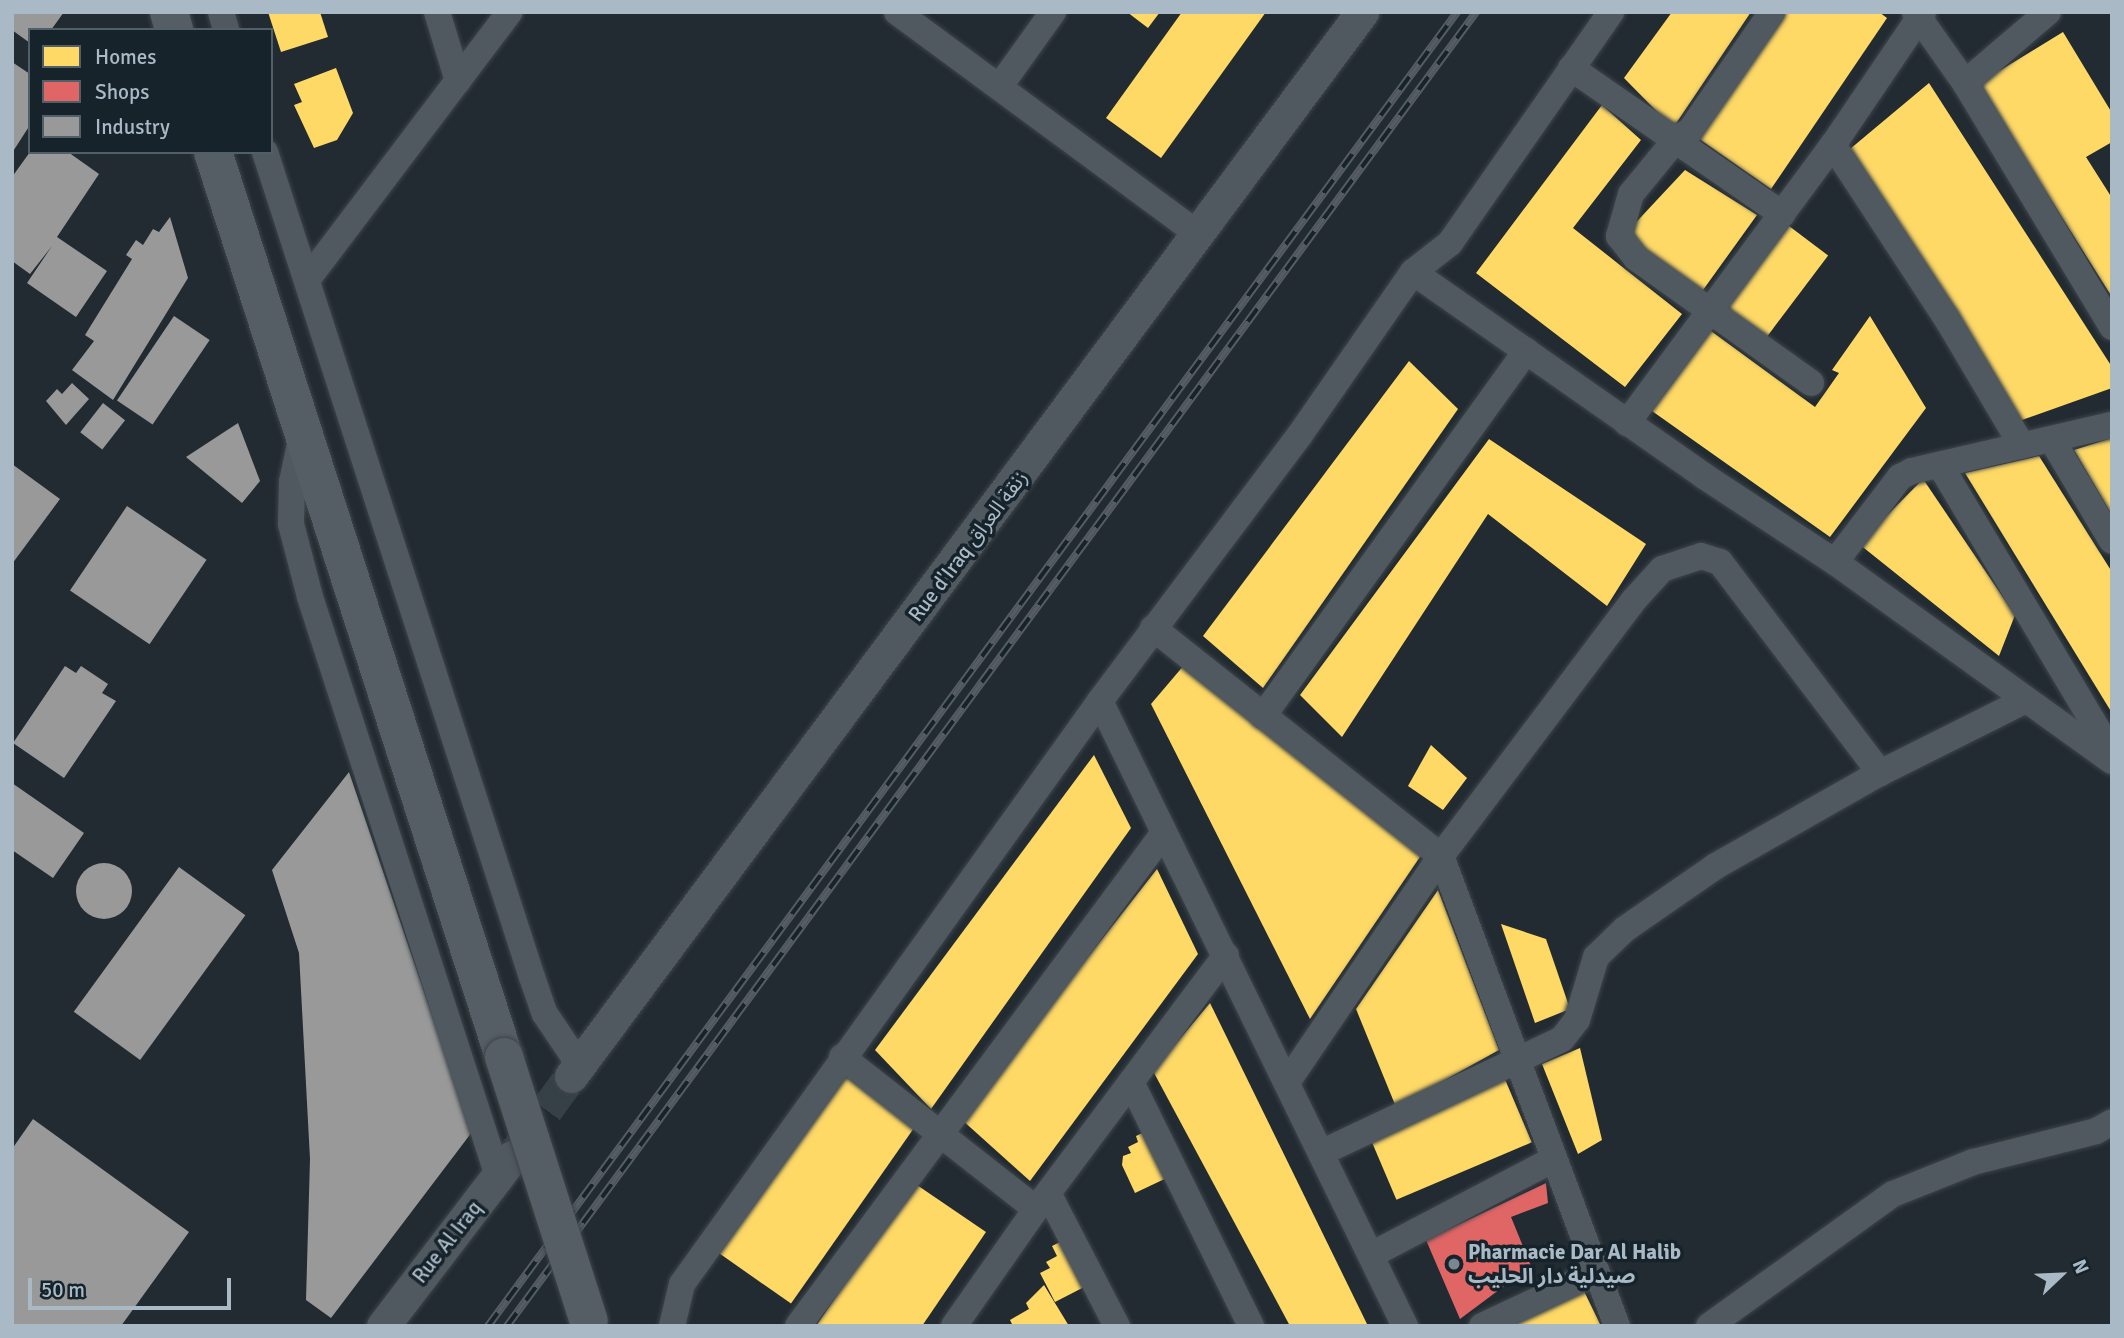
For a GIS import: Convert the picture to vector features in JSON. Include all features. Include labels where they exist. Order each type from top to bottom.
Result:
[{"type":"main road","points":[[214,154],[590,1323]]},
{"type":"street","points":[[437,12],[458,81]]},
{"type":"street","points":[[307,280],[510,12]]},
{"type":"street","points":[[897,12],[1199,234]]},
{"type":"street","points":[[1000,86],[1053,12]]},
{"type":"street","name":"Rue d'Iraq زنقة العراق","points":[[574,1069],[1362,12]]},
{"type":"street","points":[[672,1326],[682,1284],[842,1057],[1153,628],[1299,436],[1413,272],[1450,243],[1611,12]]},
{"type":"street","points":[[1772,12],[1690,131],[1677,138],[1631,194],[1619,223],[1619,236],[1636,258],[1811,383]]},
{"type":"street","points":[[1965,83],[2048,12]]},
{"type":"street","points":[[1627,423],[1833,145],[1919,14],[1965,83],[2112,327]]},
{"type":"street","points":[[1571,68],[1677,138],[1782,214]]},
{"type":"street","points":[[1833,145],[1947,319],[2022,446]]},
{"type":"street","points":[[266,154],[545,1014],[574,1069]]},
{"type":"street","points":[[1413,272],[1627,423],[1835,562],[2024,701],[2112,761]]},
{"type":"street","points":[[1263,716],[1525,351]]},
{"type":"street","points":[[1835,562],[1900,477],[1940,465],[2112,425]]},
{"type":"street","points":[[302,435],[292,482],[291,524],[310,597],[505,1167]]},
{"type":"street","points":[[2052,440],[2112,541]]},
{"type":"street","points":[[1940,465],[2112,754]]},
{"type":"street","points":[[1288,1082],[1441,856],[1648,582],[1678,561],[1701,556],[1720,562],[1880,773]]},
{"type":"street","points":[[1153,628],[1441,856],[1617,1326]]},
{"type":"street","points":[[1100,701],[1163,834],[1226,955],[1373,1254],[1405,1326]]},
{"type":"street","points":[[1323,1152],[1518,1056],[1551,1046],[1573,1029],[1596,957],[1610,940],[1716,866],[1880,773],[2024,701]]},
{"type":"street","points":[[798,1326],[939,1132],[1163,834]]},
{"type":"street","points":[[966,1320],[1042,1201],[1226,955]]},
{"type":"street","points":[[842,1057],[939,1132],[1042,1201],[1117,1326]]},
{"type":"street","points":[[1131,1082],[1251,1326]]},
{"type":"street","points":[[1709,1326],[1751,1299],[1893,1194],[1973,1162],[2096,1131],[2112,1122]]},
{"type":"street","points":[[1373,1254],[1555,1159]]},
{"type":"street","name":"Rue Al Iraq","points":[[383,1326],[505,1167]]},
{"type":"street","points":[[1482,1326],[1595,1273]]},
{"type":"street","points":[[1735,1326],[1751,1299]]},
{"type":"building: Homes","points":[[268,12],[320,12],[328,37],[281,52]]},
{"type":"building: Homes","points":[[1127,12],[1160,12],[1148,28]]},
{"type":"building: Homes","points":[[1182,12],[1266,12],[1161,158],[1106,118]]},
{"type":"building: Homes","points":[[1672,12],[1751,12],[1673,128],[1624,78]]},
{"type":"building: Homes","points":[[1782,12],[1879,12],[1887,18],[1771,189],[1695,136]]},
{"type":"building: Homes","points":[[2063,32],[2112,113],[2112,142],[2086,157],[2112,198],[2112,297],[1978,84]]},
{"type":"building: Homes","points":[[336,68],[353,113],[337,140],[314,148],[294,105],[302,102],[294,84]]},
{"type":"building: Homes","points":[[1929,83],[2112,367],[2112,388],[2019,421],[1850,149]]},
{"type":"building: Homes","points":[[1602,105],[1641,140],[1573,228],[1682,314],[1625,387],[1476,273]]},
{"type":"building: Homes","points":[[1685,170],[1757,215],[1698,297],[1626,233]]},
{"type":"building: Homes","points":[[1789,226],[1828,255],[1764,340],[1725,311]]},
{"type":"building: Homes","points":[[1870,316],[1926,408],[1830,537],[1652,411],[1711,331],[1815,407],[1839,373],[1832,370]]},
{"type":"building: Homes","points":[[1409,361],[1458,409],[1263,688],[1203,636]]},
{"type":"building: Homes","points":[[2112,438],[2112,515],[2074,450]]},
{"type":"building: Homes","points":[[1489,439],[1646,544],[1607,606],[1488,514],[1342,737],[1300,695]]},
{"type":"building: Homes","points":[[2039,456],[2112,572],[2112,713],[1965,473]]},
{"type":"building: Homes","points":[[1923,479],[2015,615],[1999,656],[1859,544]]},
{"type":"building: Homes","points":[[1185,664],[1424,851],[1310,1019],[1151,704]]},
{"type":"building: Homes","points":[[1431,745],[1467,778],[1443,810],[1408,786]]},
{"type":"building: Homes","points":[[1094,755],[1131,828],[931,1109],[875,1050]]},
{"type":"building: Homes","points":[[1157,869],[1198,954],[1030,1181],[961,1119]]},
{"type":"building: Homes","points":[[1438,890],[1499,1050],[1396,1107],[1356,1009]]},
{"type":"building: Homes","points":[[1501,924],[1546,939],[1570,1009],[1535,1023]]},
{"type":"building: Homes","points":[[1210,1003],[1368,1326],[1290,1326],[1153,1071]]},
{"type":"building: Homes","points":[[1580,1048],[1602,1140],[1578,1154],[1542,1064]]},
{"type":"building: Homes","points":[[843,1069],[918,1122],[791,1304],[716,1251]]},
{"type":"building: Homes","points":[[1504,1077],[1532,1142],[1396,1200],[1369,1134]]},
{"type":"building: Homes","points":[[1151,1129],[1173,1175],[1135,1193],[1122,1165],[1123,1156],[1131,1153],[1128,1147],[1138,1142],[1136,1136]]},
{"type":"building: Homes","points":[[914,1183],[986,1232],[922,1326],[816,1326]]},
{"type":"building: Homes","points":[[1068,1238],[1092,1283],[1055,1302],[1040,1273],[1050,1268],[1046,1262],[1057,1256],[1052,1246]]},
{"type":"building: Homes","points":[[1044,1285],[1069,1326],[1013,1326],[1010,1320],[1029,1309],[1026,1303]]},
{"type":"building: Homes","points":[[1581,1285],[1601,1326],[1502,1326]]},
{"type":"building: Shops","points":[[1546,1183],[1548,1203],[1511,1217],[1531,1266],[1460,1319],[1426,1240]]},
{"type":"building: Industry","points":[[12,12],[64,12],[52,28],[28,28],[28,42],[12,30]]},
{"type":"building: Industry","points":[[12,62],[28,73],[28,128],[12,153]]},
{"type":"building: Industry","points":[[29,154],[71,154],[99,174],[57,237],[107,271],[76,317],[27,283],[52,246],[30,274],[12,261],[12,177]]},
{"type":"building: Industry","points":[[170,217],[188,278],[113,400],[72,370],[94,341],[85,335],[132,259],[126,255],[136,240],[143,245],[153,229],[159,232]]},
{"type":"building: Industry","points":[[174,316],[210,340],[153,425],[117,401]]},
{"type":"building: Industry","points":[[72,383],[89,399],[66,425],[46,401],[57,389],[62,394]]},
{"type":"building: Industry","points":[[103,403],[125,420],[102,449],[80,432]]},
{"type":"building: Industry","points":[[238,423],[260,481],[242,503],[186,457]]},
{"type":"building: Industry","points":[[12,464],[60,499],[12,564]]},
{"type":"building: Industry","points":[[127,506],[207,560],[150,644],[70,591]]},
{"type":"building: Industry","points":[[65,666],[76,673],[81,666],[108,684],[102,693],[116,701],[64,778],[13,743]]},
{"type":"building: Industry","points":[[349,772],[472,1132],[331,1318],[306,1300],[310,1159],[299,953],[272,870]]},
{"type":"building: Industry","points":[[12,783],[84,833],[53,878],[12,850]]},
{"type":"building: Industry","points":[[98,863],[110,863],[120,867],[128,875],[132,891],[128,907],[120,915],[110,919],[98,919],[88,915],[80,907],[76,897],[76,885],[80,875],[88,867]]},
{"type":"building: Industry","points":[[179,867],[245,915],[140,1060],[74,1012]]},
{"type":"building: Industry","points":[[33,1119],[189,1232],[121,1326],[12,1326],[12,1149]]},
{"type":"tunnel","points":[[517,1150],[571,1076]]},
{"type":"railway","points":[[488,1326],[1457,12]]},
{"type":"railway","points":[[507,1326],[1476,12]]},
{"type":"place","name":"Pharmacie Dar Al Halib صيدلية دار الحليب","points":[[1454,1264]]}]
